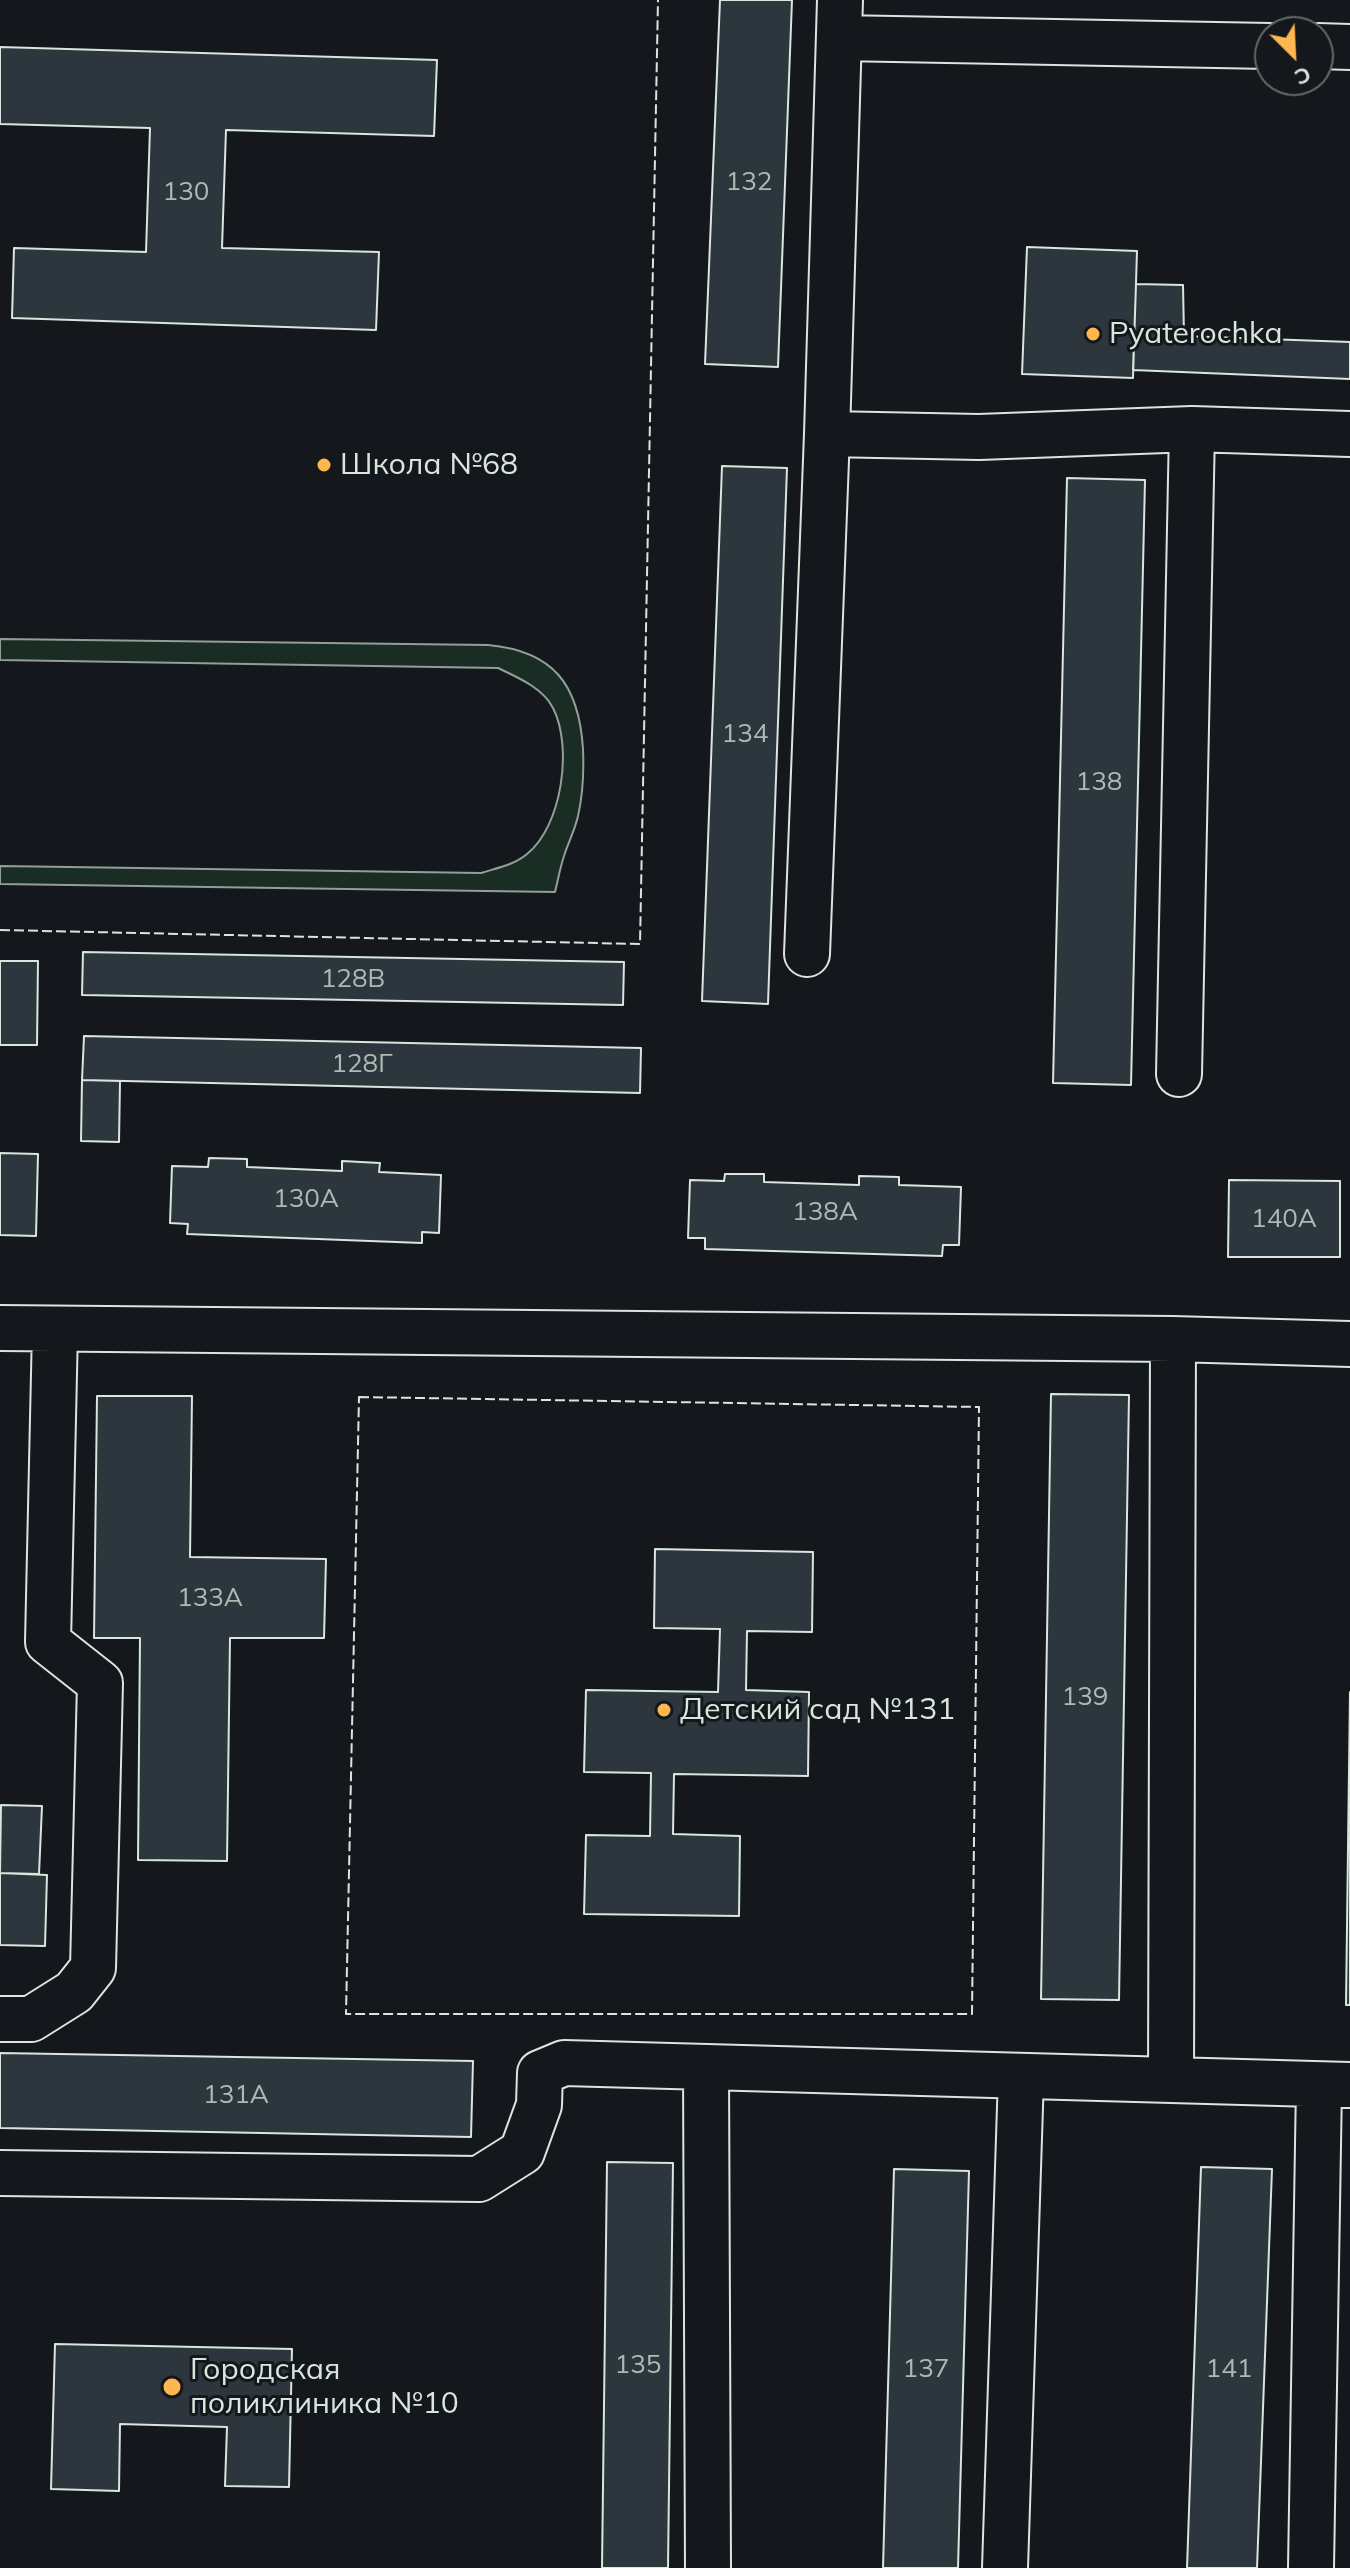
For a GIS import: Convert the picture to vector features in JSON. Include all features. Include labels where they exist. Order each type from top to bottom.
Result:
[{"type":"lane","points":[[807,954],[840,19],[1254,45]]},
{"type":"lane","points":[[827,434],[979,437],[1192,429],[1350,434]]},
{"type":"lane","points":[[1179,1074],[1192,429]]},
{"type":"lane","points":[[0,1328],[1173,1339],[1350,1344]]},
{"type":"lane","points":[[0,2019],[31,2019],[74,1992],[93,1968],[100,1683],[48,1642],[55,1329]]},
{"type":"lane","points":[[1171,2079],[1173,1339]]},
{"type":"lane","points":[[0,2173],[479,2179],[522,2152],[539,2105],[540,2073],[564,2063],[1335,2085],[1332,2441],[1311,2568]]},
{"type":"lane","points":[[706,2067],[708,2568]]},
{"type":"lane","points":[[1005,2568],[1021,2076]]},
{"type":"green space","points":[[0,639],[488,645],[530,655],[559,675],[569,690],[576,707],[583,749],[580,808],[555,892],[0,884],[0,866],[481,873],[517,861],[539,841],[556,806],[563,764],[559,724],[549,701],[529,684],[498,668],[0,660]]},
{"type":"building","points":[[720,0],[792,0],[778,367],[705,364]]},
{"type":"building","points":[[0,47],[437,60],[434,136],[226,130],[222,248],[379,252],[376,330],[12,318],[14,248],[146,252],[150,128],[0,124]]},
{"type":"building","points":[[1027,247],[1137,251],[1133,378],[1022,374]]},
{"type":"building","points":[[1136,284],[1183,285],[1184,336],[1350,342],[1350,379],[1133,370]]},
{"type":"building","points":[[722,466],[787,468],[768,1004],[702,1001]]},
{"type":"building","points":[[1067,478],[1145,480],[1131,1085],[1053,1083]]},
{"type":"building","points":[[83,952],[624,962],[623,1005],[82,995]]},
{"type":"building","points":[[0,961],[38,961],[37,1045],[0,1045]]},
{"type":"building","points":[[84,1036],[641,1048],[640,1093],[82,1080]]},
{"type":"building","points":[[82,1080],[120,1081],[119,1142],[81,1141]]},
{"type":"building","points":[[0,1153],[38,1154],[36,1236],[0,1235]]},
{"type":"building","points":[[209,1158],[247,1159],[247,1167],[342,1171],[342,1161],[380,1163],[379,1172],[441,1175],[439,1233],[422,1232],[422,1243],[187,1234],[188,1224],[170,1223],[172,1166],[208,1167]]},
{"type":"building","points":[[725,1174],[764,1174],[764,1182],[859,1185],[859,1176],[899,1177],[899,1185],[961,1187],[959,1245],[943,1245],[942,1256],[705,1249],[705,1238],[688,1238],[690,1180],[724,1181]]},
{"type":"building","points":[[1229,1180],[1340,1181],[1340,1257],[1228,1257]]},
{"type":"building","points":[[1051,1394],[1129,1395],[1119,2000],[1041,1999]]},
{"type":"building","points":[[97,1396],[192,1396],[190,1557],[326,1559],[324,1638],[230,1638],[227,1861],[138,1860],[140,1638],[94,1638]]},
{"type":"building","points":[[655,1549],[813,1552],[812,1632],[747,1631],[746,1690],[809,1692],[808,1776],[674,1774],[673,1834],[740,1836],[739,1916],[584,1914],[586,1835],[650,1836],[651,1773],[584,1772],[586,1690],[718,1692],[720,1629],[654,1628]]},
{"type":"building","points":[[1350,1692],[1350,2005],[1346,2005]]},
{"type":"building","points":[[1,1805],[42,1806],[39,1874],[0,1873]]},
{"type":"building","points":[[0,1873],[47,1875],[45,1946],[0,1945]]},
{"type":"building","points":[[0,2053],[473,2061],[471,2137],[0,2128]]},
{"type":"building","points":[[607,2162],[673,2163],[668,2568],[602,2568]]},
{"type":"building","points":[[1201,2167],[1272,2169],[1257,2568],[1187,2568]]},
{"type":"building","points":[[894,2169],[969,2171],[958,2568],[883,2568]]},
{"type":"building","name":"Городская поликлиника №10","points":[[55,2344],[292,2349],[289,2487],[225,2486],[227,2427],[120,2424],[119,2491],[51,2489]]},
{"type":"fence","points":[[0,930],[640,944],[658,0]]},
{"type":"fence","points":[[359,1397],[979,1407],[972,2014],[346,2014],[359,1397]]},
{"type":"place","name":"Pyaterochka","points":[[1093,334]]},
{"type":"place","name":"Школа №68","points":[[324,465]]},
{"type":"place","name":"Детский сад №131","points":[[664,1710]]},
{"type":"place","name":"Городская поликлиника №10","points":[[172,2387]]}]
